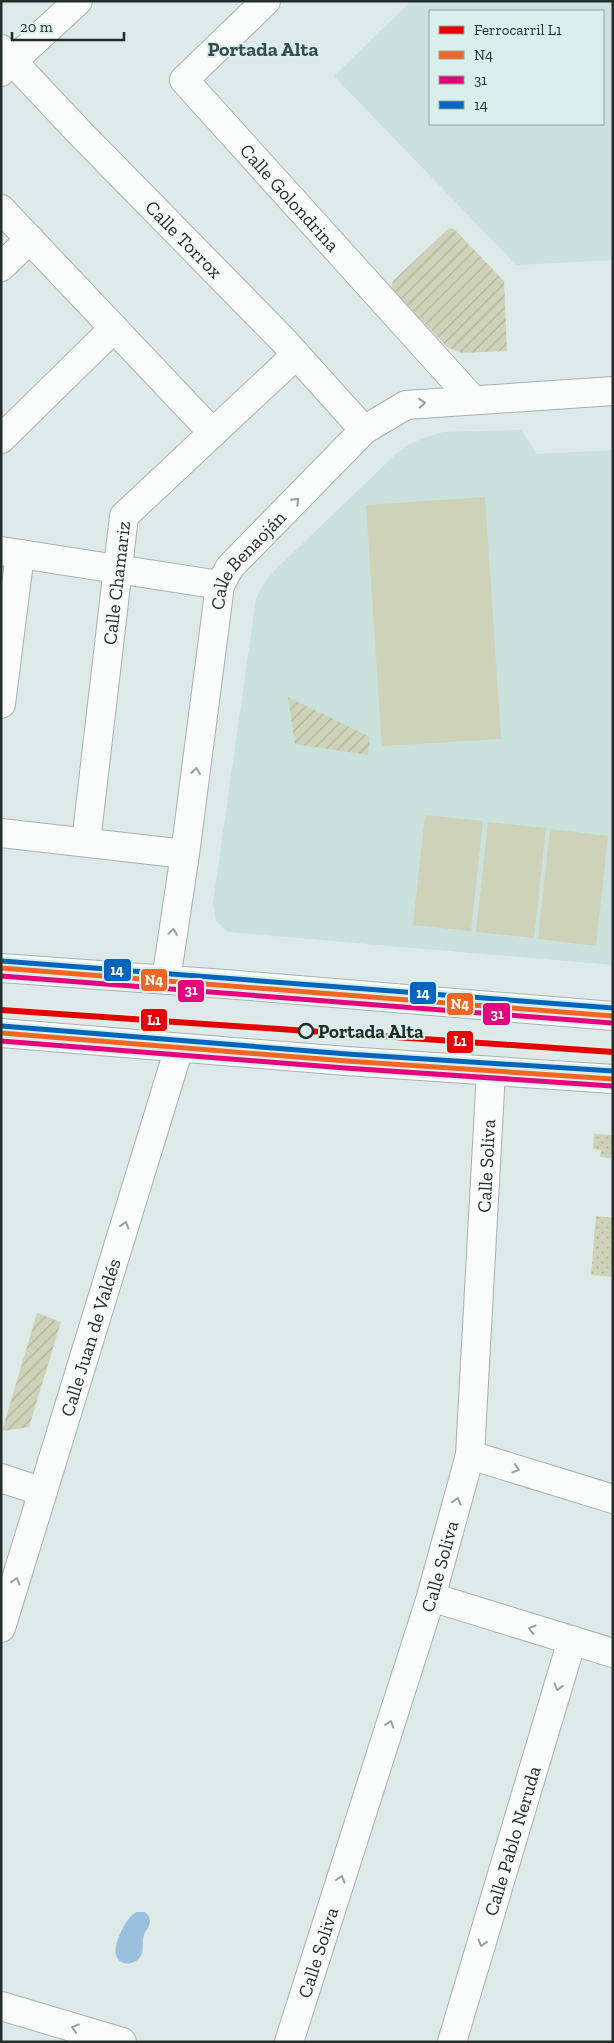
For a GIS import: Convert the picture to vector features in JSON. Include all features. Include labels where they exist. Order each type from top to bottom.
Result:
[{"type":"street","points":[[5,60],[78,1]]},
{"type":"street","name":"Calle Golondrina","points":[[266,1],[184,80],[367,279],[473,400]]},
{"type":"street","name":"Calle Torrox","points":[[5,60],[296,355],[364,430]]},
{"type":"street","points":[[1,209],[213,433]]},
{"type":"street","points":[[1,267],[30,239]]},
{"type":"street","points":[[1,439],[114,328]]},
{"type":"street","name":"Calle Chamariz","points":[[86,842],[124,516],[296,355]]},
{"type":"street","name":"Calle Benaoján","points":[[166,980],[185,854],[220,585],[230,567],[364,430],[406,405],[613,391]]},
{"type":"street","points":[[1,704],[11,553],[220,585]]},
{"type":"street","points":[[1,833],[185,854]]},
{"type":"street","points":[[1,968],[613,1016]]},
{"type":"street","points":[[1,1033],[491,1072],[613,1079]]},
{"type":"street","name":"Calle Juan de Valdés","points":[[1,1628],[179,1048]]},
{"type":"street","name":"Calle Soliva","points":[[288,2042],[431,1597],[470,1455],[491,1072]]},
{"type":"street","points":[[470,1455],[613,1499]]},
{"type":"street","points":[[1,1478],[43,1492]]},
{"type":"street","points":[[431,1597],[613,1653]]},
{"type":"street","name":"Calle Pablo Neruda","points":[[452,2042],[572,1640]]},
{"type":"street","points":[[1,2006],[122,2042]]},
{"type":"shaded area","points":[[411,1],[613,1],[613,260],[516,265],[334,76]]},
{"type":"shaded area","points":[[449,228],[454,229],[504,281],[507,351],[462,353],[447,347],[391,288],[393,281]]},
{"type":"shaded area","points":[[521,430],[537,454],[613,450],[613,965],[228,932],[216,921],[213,903],[256,599],[263,585],[275,570],[396,454],[408,445],[443,432]]},
{"type":"shaded area","points":[[485,497],[501,739],[382,746],[366,505]]},
{"type":"shaded area","points":[[288,697],[370,737],[368,755],[295,744]]},
{"type":"shaded area","points":[[425,815],[483,821],[471,931],[413,925]]},
{"type":"shaded area","points":[[488,822],[546,828],[534,938],[476,932]]},
{"type":"shaded area","points":[[550,829],[608,836],[596,946],[538,939]]},
{"type":"shaded area","points":[[594,1134],[613,1135],[613,1158],[600,1157],[601,1150],[593,1149]]},
{"type":"shaded area","points":[[596,1216],[613,1218],[613,1277],[591,1275]]},
{"type":"shaded area","points":[[37,1313],[61,1322],[29,1427],[2,1431]]},
{"type":"water","points":[[137,1912],[145,1912],[150,1921],[143,1938],[140,1957],[134,1962],[127,1964],[120,1961],[116,1955],[117,1944],[125,1924]]},
{"type":"rail line","name":"L1","points":[[1,1010],[613,1052]]},
{"type":"transit line","name":"14","points":[[2,961],[613,1008]]},
{"type":"transit line","name":"N4","points":[[1,968],[613,1016]]},
{"type":"transit line","name":"31","points":[[1,976],[612,1023]]},
{"type":"transit line","name":"14","points":[[2,1026],[347,1054],[613,1071]]},
{"type":"transit line","name":"N4","points":[[1,1033],[346,1061],[613,1079]]},
{"type":"transit line","name":"31","points":[[1,1041],[345,1068],[612,1086]]},
{"type":"place","name":"Portada Alta","points":[[306,1031]]},
{"type":"district","name":"Portada Alta","points":[[263,49]]}]
